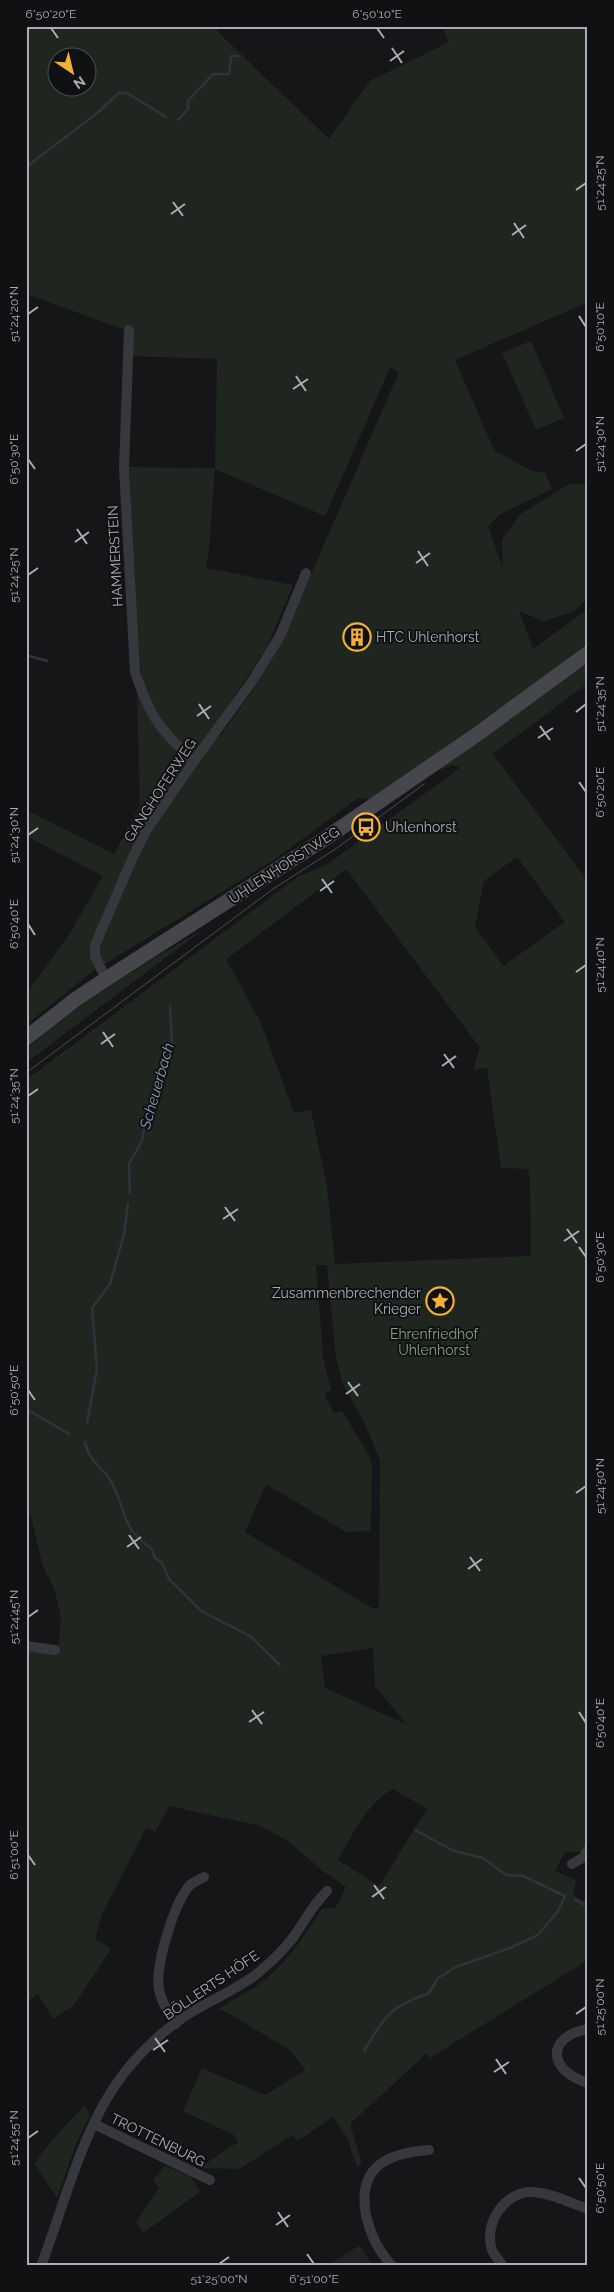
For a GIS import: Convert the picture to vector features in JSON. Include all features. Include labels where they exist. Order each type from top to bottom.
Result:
[{"type":"main road","name":"UHLENHORSTWEG","points":[[26,1038],[76,999],[106,979],[326,838],[476,735],[588,653]]},
{"type":"street","name":"HAMMERSTEIN","points":[[129,330],[124,468],[135,672],[144,700],[156,722],[172,741],[194,760]]},
{"type":"street","name":"GANGHOFERWEG","points":[[106,979],[94,956],[94,944],[132,857],[159,811],[194,760],[251,684],[280,636],[306,573]]},
{"type":"street","points":[[26,1646],[55,1650]]},
{"type":"street","points":[[572,1864],[584,1857],[588,1849]]},
{"type":"street","points":[[176,2024],[165,2007],[159,1988],[160,1961],[177,1910],[190,1885],[204,1877]]},
{"type":"street","name":"BÖLLERTS HÖFE","points":[[40,2266],[94,2124],[124,2073],[143,2052],[193,2011],[252,1977],[274,1959],[291,1940],[312,1906],[328,1891]]},
{"type":"street","points":[[588,2030],[569,2034],[562,2041],[557,2060],[562,2070],[568,2076],[588,2083]]},
{"type":"street","name":"TROTTENBURG","points":[[94,2124],[210,2180]]},
{"type":"street","points":[[392,2266],[379,2252],[370,2230],[364,2204],[365,2184],[372,2171],[384,2162],[412,2151],[430,2150]]},
{"type":"street","points":[[503,2266],[492,2251],[490,2236],[492,2224],[497,2212],[517,2195],[530,2192],[546,2194],[588,2209]]},
{"type":"shaded area","points":[[360,2245],[373,2266],[327,2266]]},
{"type":"green space","points":[[26,26],[220,26],[217,31],[329,139],[370,81],[449,42],[441,26],[588,26],[588,302],[455,360],[494,450],[530,470],[545,473],[552,489],[499,515],[488,526],[503,568],[502,540],[520,514],[571,483],[588,485],[588,599],[572,612],[544,621],[519,611],[533,649],[588,609],[588,643],[371,800],[358,798],[274,860],[92,972],[26,1025],[26,994],[70,933],[103,876],[26,836],[26,810],[114,854],[140,805],[137,694],[145,692],[138,655],[129,467],[215,468],[217,359],[130,356],[131,332],[26,294]],"holes":[[[390,368],[399,372],[283,639],[255,687],[221,735],[214,728],[268,645],[293,585],[206,568],[215,469],[325,516]]]},
{"type":"green space","points":[[531,341],[564,418],[536,430],[502,353]]},
{"type":"green space","name":"Ehrenfriedhof Uhlenhorst","points":[[588,661],[588,683],[493,754],[588,882],[588,1839],[581,1852],[565,1852],[555,1871],[576,1880],[573,1895],[588,1903],[588,1960],[430,2058],[427,2053],[350,2124],[362,2164],[357,2167],[347,2138],[333,2117],[297,2141],[293,2135],[239,2169],[199,2168],[238,2142],[234,2135],[183,2111],[202,2068],[265,2095],[305,2070],[291,2051],[219,2009],[254,1987],[278,1968],[294,1950],[322,1909],[336,1907],[346,1887],[323,1871],[289,1842],[261,1826],[169,1806],[155,1832],[146,1828],[102,1914],[95,1939],[111,1949],[74,2005],[53,2019],[38,1994],[26,2002],[26,1652],[58,1653],[61,1618],[55,1592],[42,1563],[31,1517],[26,1513],[26,1080],[296,878],[329,863],[460,768],[453,765],[433,772]],"holes":[[[517,857],[565,922],[503,966],[475,926],[484,881]],[[346,869],[480,1048],[473,1070],[487,1068],[501,1168],[528,1169],[531,1256],[335,1264],[327,1186],[311,1110],[294,1113],[261,1023],[226,959]],[[316,1265],[327,1265],[336,1358],[343,1384],[366,1426],[380,1461],[379,1609],[372,1608],[245,1532],[266,1484],[346,1532],[371,1531],[372,1464],[369,1455],[342,1411],[334,1413],[324,1394],[331,1390],[323,1357]],[[373,1648],[375,1686],[406,1724],[325,1688],[321,1656]],[[393,1789],[427,1809],[379,1886],[338,1860],[361,1820],[375,1803]]]},
{"type":"green space","points":[[205,928],[26,1063],[26,1050],[68,1015],[112,984]]},
{"type":"green space","points":[[85,2105],[90,2115],[76,2144],[57,2198],[34,2163],[60,2131]]},
{"type":"green space","points":[[164,2166],[190,2176],[200,2192],[143,2233],[136,2222],[159,2188],[153,2181]]},
{"type":"waterway","points":[[178,120],[188,109],[188,101],[213,74],[229,74],[231,56],[238,56]]},
{"type":"waterway","points":[[26,167],[96,114],[119,93],[127,93],[166,117]]},
{"type":"waterway","points":[[26,655],[47,661]]},
{"type":"waterway","name":"Scheuerbach","points":[[130,1193],[129,1164],[142,1141],[148,1104],[156,1078],[172,1044],[170,1006]]},
{"type":"waterway","name":"Scheuerbach","points":[[87,1423],[97,1369],[92,1308],[110,1284],[124,1234],[128,1204]]},
{"type":"waterway","points":[[26,1411],[30,1411],[69,1434]]},
{"type":"waterway","points":[[85,1442],[90,1456],[111,1481],[130,1528],[152,1549],[155,1558],[162,1563],[169,1579],[201,1611],[250,1636],[280,1665]]},
{"type":"waterway","points":[[364,2051],[383,2021],[396,2008],[429,1993],[438,1978],[456,1967],[510,1948],[538,1935],[558,1911],[565,1896],[523,1876],[506,1875],[483,1858],[454,1851],[415,1830]]},
{"type":"waterway","points":[[575,1900],[588,1906]]},
{"type":"tram line","points":[[26,1073],[273,889],[337,848],[424,784]]},
{"type":"place","name":"HTC Uhlenhorst","points":[[357,637]]},
{"type":"place","name":"Uhlenhorst","points":[[366,827]]},
{"type":"place","name":"Zusammenbrechender Krieger","points":[[440,1301]]}]
